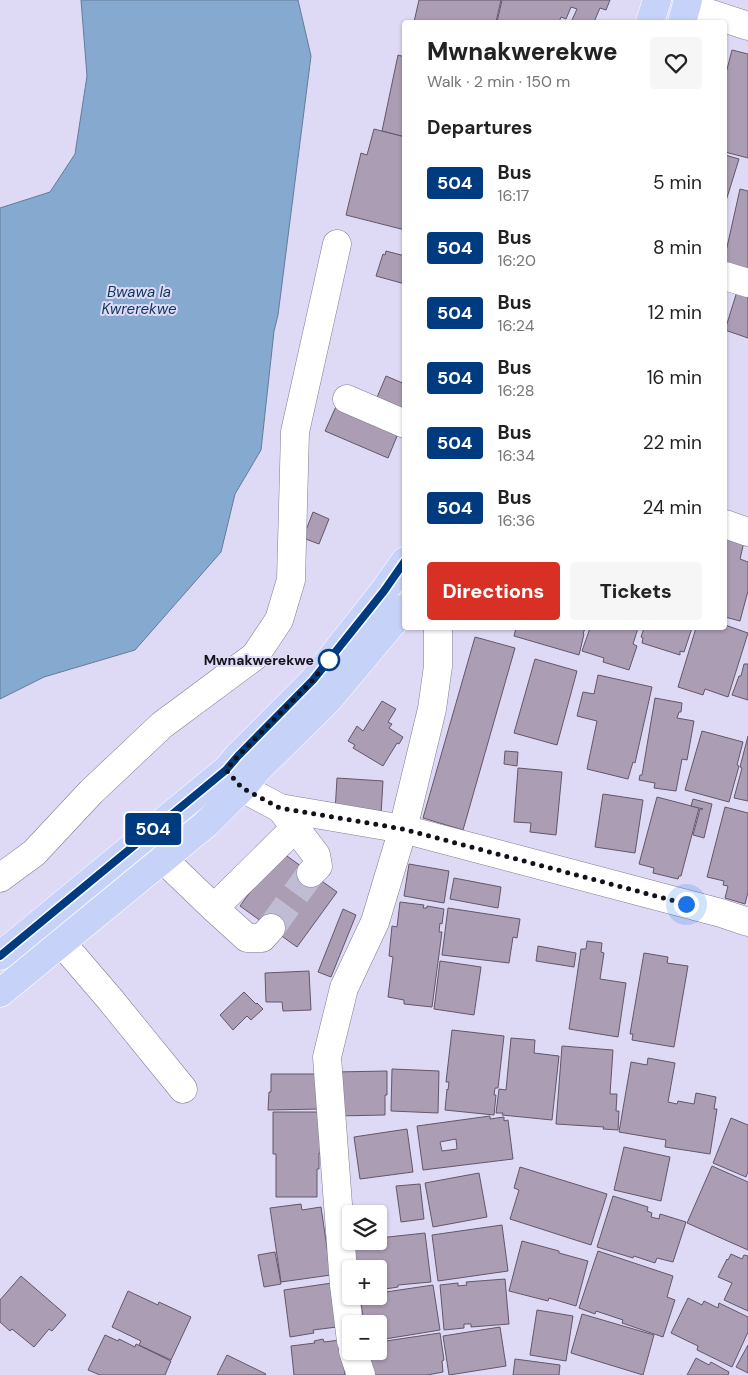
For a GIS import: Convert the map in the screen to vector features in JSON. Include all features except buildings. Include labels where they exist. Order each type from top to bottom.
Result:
[{"type":"main road","points":[[651,20],[657,0]]},
{"type":"main road","points":[[0,993],[206,824],[234,779],[238,756],[313,680],[402,571]]},
{"type":"main road","points":[[0,956],[234,779],[257,770],[328,700],[402,612]]},
{"type":"street","points":[[686,10],[725,20]]},
{"type":"street","points":[[727,21],[748,26]]},
{"type":"street","points":[[0,878],[34,853],[91,792],[162,725],[254,656],[279,620],[291,580],[295,432],[337,244]]},
{"type":"street","points":[[727,277],[748,283]]},
{"type":"street","points":[[346,399],[402,423]]},
{"type":"street","points":[[727,525],[748,532]]},
{"type":"street","points":[[348,1315],[327,1057],[344,988],[375,922],[403,829],[432,710],[438,666],[438,630]]},
{"type":"street","points":[[234,779],[288,818],[316,855],[318,866],[311,873]]},
{"type":"street","points":[[288,818],[403,829],[721,912],[748,922]]},
{"type":"street","points":[[214,908],[288,818]]},
{"type":"street","points":[[163,859],[247,938],[262,938],[271,928]]},
{"type":"street","points":[[61,942],[110,998],[183,1089]]},
{"type":"street","points":[[356,1360],[360,1375]]},
{"type":"water","name":"Bwawa la Kwrerekwe","points":[[81,0],[298,0],[311,56],[278,315],[274,331],[261,450],[235,494],[221,552],[135,650],[44,677],[0,699],[0,208],[50,192],[75,154],[87,76]]},
{"type":"tunnel","points":[[271,928],[311,873]]},
{"type":"bus line","name":"504","points":[[0,956],[226,770],[313,680],[384,591],[402,565]]},
{"type":"place","name":"Mwnakwerekwe","points":[[329,660]]},
{"type":"route","points":[[329,660],[313,680],[226,770],[242,788],[280,808],[403,829],[686,904]]}]
